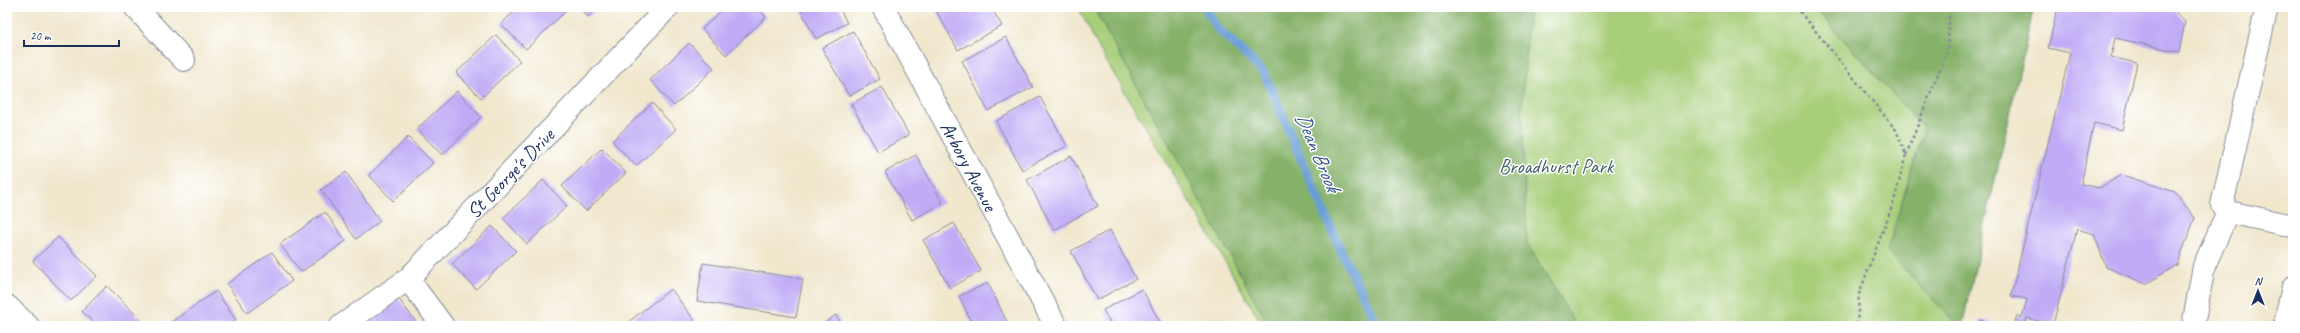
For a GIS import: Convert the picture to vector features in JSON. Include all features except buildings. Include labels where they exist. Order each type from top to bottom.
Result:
[{"type":"street","points":[[135,7],[184,60]]},
{"type":"street","name":"St George's Drive","points":[[341,326],[408,279],[668,7]]},
{"type":"street","name":"Arbory Avenue","points":[[883,7],[1056,326]]},
{"type":"street","points":[[2267,7],[2222,205],[2228,212],[2293,226]]},
{"type":"street","points":[[2192,326],[2204,266],[2228,212]]},
{"type":"street","points":[[408,279],[443,326]]},
{"type":"street","points":[[2284,326],[2293,287]]},
{"type":"street","points":[[7,306],[28,326]]},
{"type":"path","points":[[1796,7],[1896,130],[1906,155]]},
{"type":"path","points":[[1857,326],[1859,294],[1894,201],[1906,155],[1946,51],[1950,7]]},
{"type":"green space","name":"Broadhurst Park","points":[[1078,7],[2034,7],[1962,326],[1263,326],[1101,52]]},
{"type":"green space","points":[[1093,7],[1529,7],[1522,106],[1527,243],[1577,326],[1269,326]]},
{"type":"green space","points":[[1814,7],[2034,7],[1962,326],[1958,326],[1887,251],[1924,129]]},
{"type":"waterway","name":"Dean Brook","points":[[1205,7],[1216,27],[1264,73],[1342,253],[1378,326]]}]
